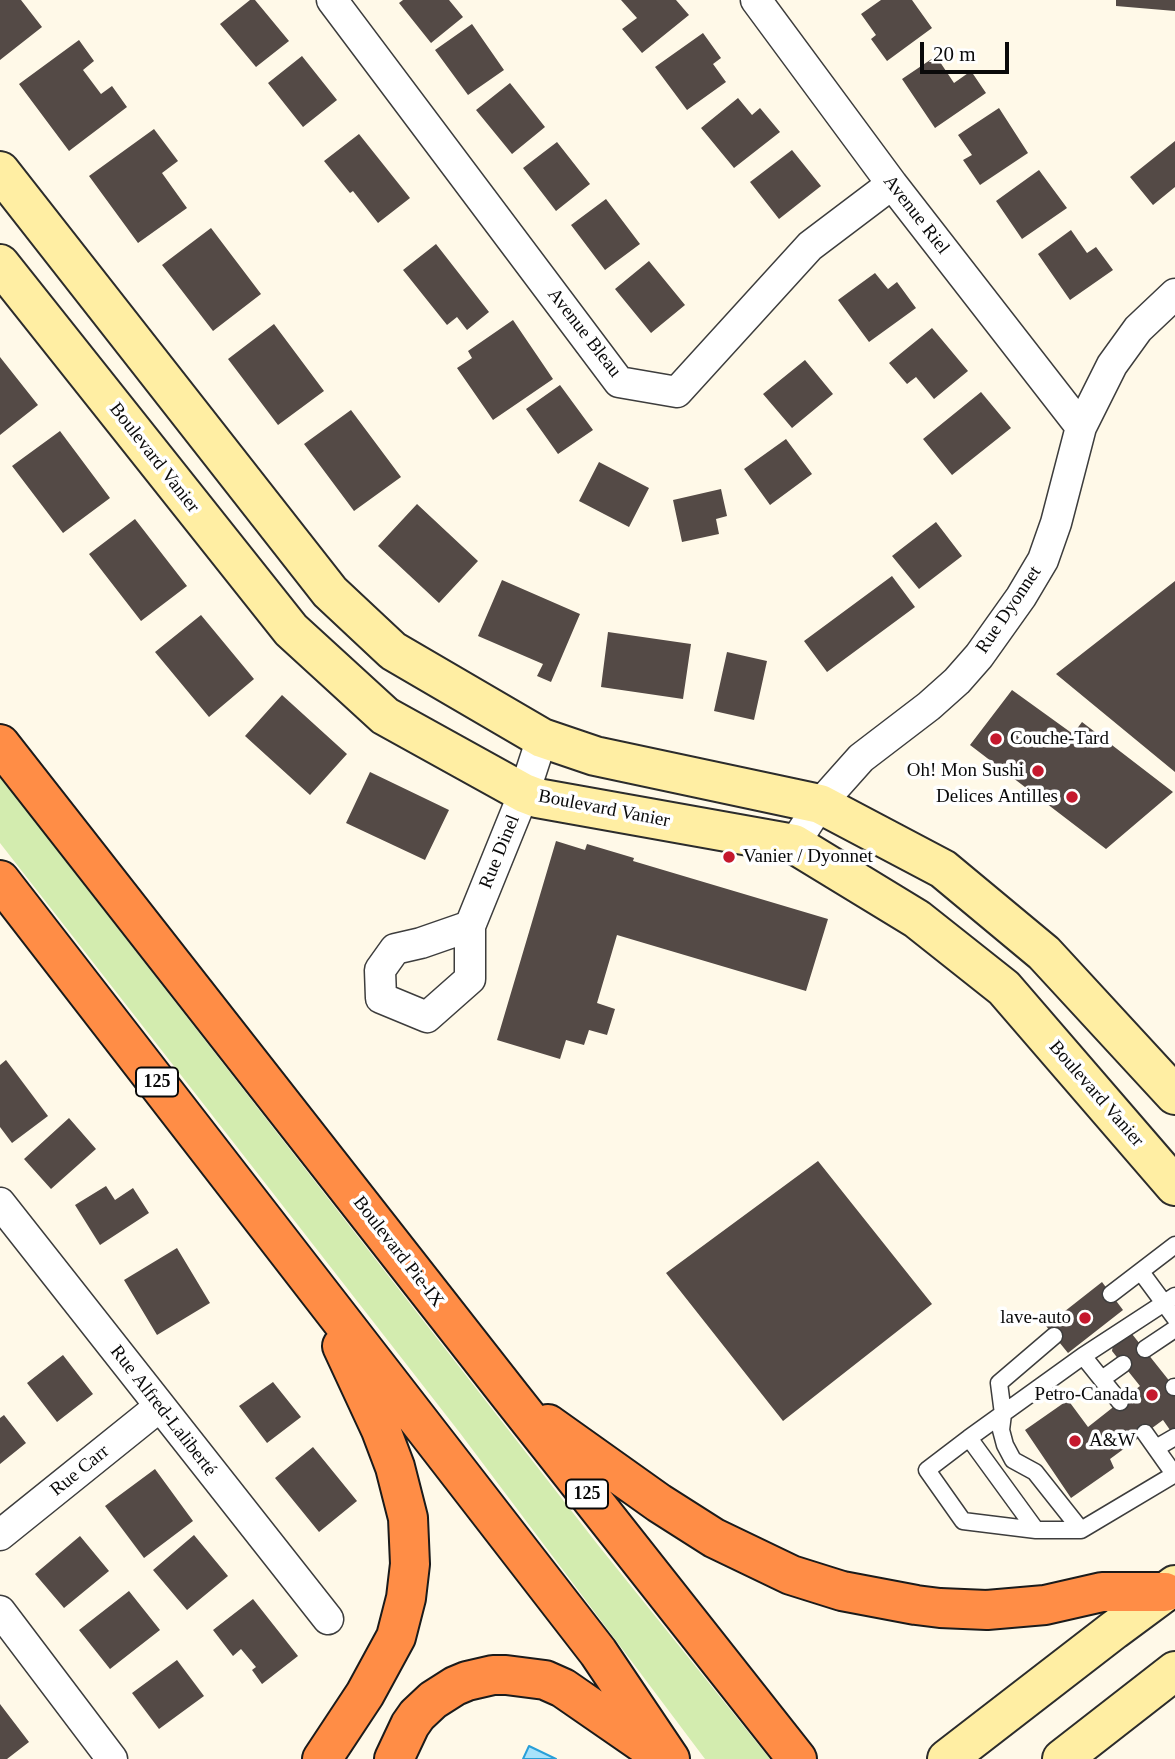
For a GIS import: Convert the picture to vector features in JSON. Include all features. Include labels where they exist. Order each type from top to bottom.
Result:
[{"type":"highway","name":"Boulevard Pie-IX","points":[[0,744],[797,1759]]},
{"type":"highway","name":"125","points":[[0,880],[598,1653],[670,1759]]},
{"type":"highway","points":[[313,1283],[381,1430],[395,1467],[408,1518],[410,1554],[406,1598],[396,1637],[353,1713],[322,1759]]},
{"type":"highway","points":[[512,1398],[659,1503],[713,1538],[791,1575],[829,1587],[916,1605],[988,1610],[1045,1605],[1102,1592],[1170,1588]]},
{"type":"highway","points":[[394,1759],[410,1725],[433,1700],[455,1686],[493,1675],[545,1680],[563,1688],[665,1759]]},
{"type":"street","name":"Avenue Bleau","points":[[332,0],[619,382],[677,392],[810,246],[892,184]]},
{"type":"street","name":"Avenue Riel","points":[[755,0],[892,184],[1081,427]]},
{"type":"street","points":[[0,171],[330,592],[393,651],[542,738],[595,756],[820,804],[943,869],[1044,953],[1166,1080]]},
{"type":"street","name":"Boulevard Vanier","points":[[0,264],[291,630],[385,716],[537,798],[794,844],[917,919],[1004,988],[1175,1186]]},
{"type":"street","name":"Rue Dyonnet","points":[[794,844],[820,804],[861,758],[957,681],[979,656],[1021,597],[1043,560],[1056,523],[1081,427],[1112,365],[1138,329],[1175,294]]},
{"type":"street","name":"Rue Dinel","points":[[470,926],[524,793],[542,738]]},
{"type":"street","name":"Rue Alfred-Laliberté","points":[[0,1203],[328,1619]]},
{"type":"street","name":"Rue Carr","points":[[0,1535],[159,1407]]},
{"type":"street","points":[[947,1759],[1170,1588]]},
{"type":"street","points":[[0,1611],[112,1759]]},
{"type":"street","points":[[1062,1759],[1175,1671]]},
{"type":"lane","points":[[1111,1294],[1175,1245]]},
{"type":"lane","points":[[1141,1272],[1170,1300],[1175,1318]]},
{"type":"lane","points":[[1145,1433],[1175,1474],[1081,1530],[1036,1530],[963,1521],[927,1470],[1083,1356],[1170,1300]]},
{"type":"lane","points":[[1145,1349],[1175,1329]]},
{"type":"lane","points":[[1054,1336],[999,1383],[1003,1414],[1001,1430],[1013,1460],[1035,1472],[1081,1530]]},
{"type":"lane","points":[[1083,1356],[1120,1402]]},
{"type":"lane","points":[[1102,1378],[1123,1364]]},
{"type":"lane","points":[[1156,1448],[1175,1437]]},
{"type":"lane","points":[[969,1438],[1036,1530]]},
{"type":"green space","points":[[0,777],[598,1545],[770,1759],[705,1759],[460,1433],[0,843]]},
{"type":"water","points":[[529,1746],[556,1759],[523,1759]]},
{"type":"building","points":[[0,0],[21,0],[42,27],[0,60]]},
{"type":"building","points":[[250,0],[255,0],[289,41],[256,67],[220,24]]},
{"type":"building","points":[[403,0],[449,0],[463,17],[431,43],[399,3]]},
{"type":"building","points":[[621,0],[676,0],[689,15],[642,53],[622,29],[637,18]]},
{"type":"building","points":[[881,0],[912,0],[932,28],[887,61],[871,39],[876,35],[861,14]]},
{"type":"building","points":[[1116,0],[1175,0],[1175,11],[1116,6]]},
{"type":"building","points":[[472,24],[504,70],[468,95],[435,50]]},
{"type":"building","points":[[703,33],[721,58],[713,64],[726,82],[687,110],[655,67]]},
{"type":"building","points":[[79,40],[94,61],[83,70],[101,94],[112,86],[127,107],[69,151],[19,84]]},
{"type":"building","points":[[302,56],[337,100],[303,127],[268,83]]},
{"type":"building","points":[[936,56],[954,83],[971,71],[986,93],[935,128],[902,79]]},
{"type":"building","points":[[510,83],[545,127],[512,154],[476,110]]},
{"type":"building","points":[[738,98],[752,115],[760,108],[780,132],[734,168],[701,128]]},
{"type":"building","points":[[999,108],[1028,153],[980,185],[963,160],[972,155],[958,135]]},
{"type":"building","points":[[154,129],[178,161],[162,173],[187,208],[138,243],[89,176]]},
{"type":"building","points":[[359,134],[410,198],[378,223],[353,191],[350,193],[324,161]]},
{"type":"building","points":[[1175,141],[1175,187],[1153,205],[1130,177]]},
{"type":"building","points":[[557,142],[590,184],[556,211],[523,168]]},
{"type":"building","points":[[792,150],[821,186],[779,219],[750,182]]},
{"type":"building","points":[[1039,170],[1067,208],[1022,239],[996,201]]},
{"type":"building","points":[[606,199],[640,244],[605,270],[571,225]]},
{"type":"building","points":[[211,228],[261,294],[213,331],[162,265]]},
{"type":"building","points":[[1071,230],[1087,253],[1096,247],[1113,270],[1070,300],[1038,254]]},
{"type":"building","points":[[436,244],[489,312],[467,330],[457,317],[447,325],[403,270]]},
{"type":"building","points":[[649,261],[685,305],[651,333],[615,289]]},
{"type":"building","points":[[875,273],[888,289],[897,282],[916,308],[869,342],[838,300]]},
{"type":"building","points":[[513,320],[553,379],[493,420],[457,368],[472,358],[468,351]]},
{"type":"building","points":[[274,324],[324,391],[278,425],[228,359]]},
{"type":"building","points":[[932,328],[968,371],[934,399],[916,377],[907,384],[889,363]]},
{"type":"building","points":[[0,357],[38,405],[0,435]]},
{"type":"building","points":[[805,360],[833,394],[792,428],[763,394]]},
{"type":"building","points":[[560,385],[593,430],[558,454],[526,409]]},
{"type":"building","points":[[981,392],[1011,428],[952,475],[923,439]]},
{"type":"building","points":[[351,410],[401,477],[354,511],[304,444]]},
{"type":"building","points":[[60,431],[110,498],[63,533],[12,466]]},
{"type":"building","points":[[786,439],[812,474],[770,505],[744,469]]},
{"type":"building","points":[[599,462],[649,488],[629,527],[579,501]]},
{"type":"building","points":[[721,489],[727,516],[716,519],[719,534],[682,542],[673,500]]},
{"type":"building","points":[[417,504],[478,561],[439,603],[378,546]]},
{"type":"building","points":[[135,519],[187,586],[141,621],[89,554]]},
{"type":"building","points":[[936,522],[962,556],[919,589],[892,556]]},
{"type":"building","points":[[892,576],[915,607],[827,672],[804,641]]},
{"type":"building","points":[[502,580],[580,614],[551,682],[537,676],[543,664],[478,636]]},
{"type":"building","points":[[1175,581],[1175,772],[1056,674]]},
{"type":"building","points":[[201,615],[254,679],[209,717],[155,652]]},
{"type":"building","points":[[608,632],[691,644],[683,699],[601,687]]},
{"type":"building","points":[[727,652],[767,661],[754,720],[714,711]]},
{"type":"building","points":[[1012,690],[1073,734],[1082,722],[1173,792],[1106,849],[970,745]]},
{"type":"building","points":[[282,695],[347,754],[310,795],[245,736]]},
{"type":"building","points":[[370,772],[449,810],[425,860],[346,823]]},
{"type":"building","points":[[556,841],[585,850],[587,844],[634,858],[633,861],[828,919],[806,991],[617,935],[597,1003],[615,1009],[607,1035],[589,1030],[584,1045],[566,1040],[560,1059],[497,1040]]},
{"type":"building","points":[[6,1060],[48,1116],[12,1143],[0,1127],[0,1065]]},
{"type":"building","points":[[69,1118],[96,1149],[51,1189],[24,1159]]},
{"type":"building","points":[[818,1161],[932,1304],[783,1421],[666,1273]]},
{"type":"building","points":[[106,1186],[115,1200],[133,1188],[149,1213],[100,1245],[75,1205]]},
{"type":"building","points":[[177,1248],[210,1303],[157,1335],[124,1280]]},
{"type":"building","name":"lave-auto","points":[[1102,1282],[1123,1310],[1068,1353],[1046,1326]]},
{"type":"building","points":[[1132,1334],[1175,1388],[1175,1437],[1163,1420],[1110,1459],[1114,1468],[1071,1498],[1025,1430],[1068,1400],[1088,1427],[1140,1386],[1112,1351],[1113,1344],[1121,1337]]},
{"type":"building","points":[[63,1355],[93,1394],[57,1422],[27,1383]]},
{"type":"building","points":[[273,1382],[301,1417],[267,1443],[239,1406]]},
{"type":"building","points":[[4,1415],[26,1443],[0,1464],[0,1418]]},
{"type":"building","points":[[313,1447],[357,1501],[319,1532],[275,1478]]},
{"type":"building","points":[[155,1469],[193,1521],[144,1558],[105,1506]]},
{"type":"building","points":[[194,1535],[228,1576],[187,1610],[153,1570]]},
{"type":"building","points":[[80,1536],[109,1571],[64,1608],[35,1574]]},
{"type":"building","points":[[129,1591],[160,1630],[110,1669],[79,1630]]},
{"type":"building","points":[[253,1599],[298,1656],[262,1684],[252,1670],[256,1667],[241,1649],[233,1656],[213,1630]]},
{"type":"building","points":[[177,1660],[204,1696],[159,1729],[132,1693]]},
{"type":"building","points":[[0,1704],[29,1742],[7,1759],[0,1759]]},
{"type":"place","name":"Couche-Tard","points":[[996,739]]},
{"type":"place","name":"Oh! Mon Sushi","points":[[1038,771]]},
{"type":"place","name":"Delices Antilles","points":[[1072,797]]},
{"type":"place","name":"Vanier / Dyonnet","points":[[729,857]]},
{"type":"place","name":"lave-auto","points":[[1085,1318]]},
{"type":"place","name":"Petro-Canada","points":[[1152,1395]]},
{"type":"place","name":"A&W","points":[[1075,1441]]}]
